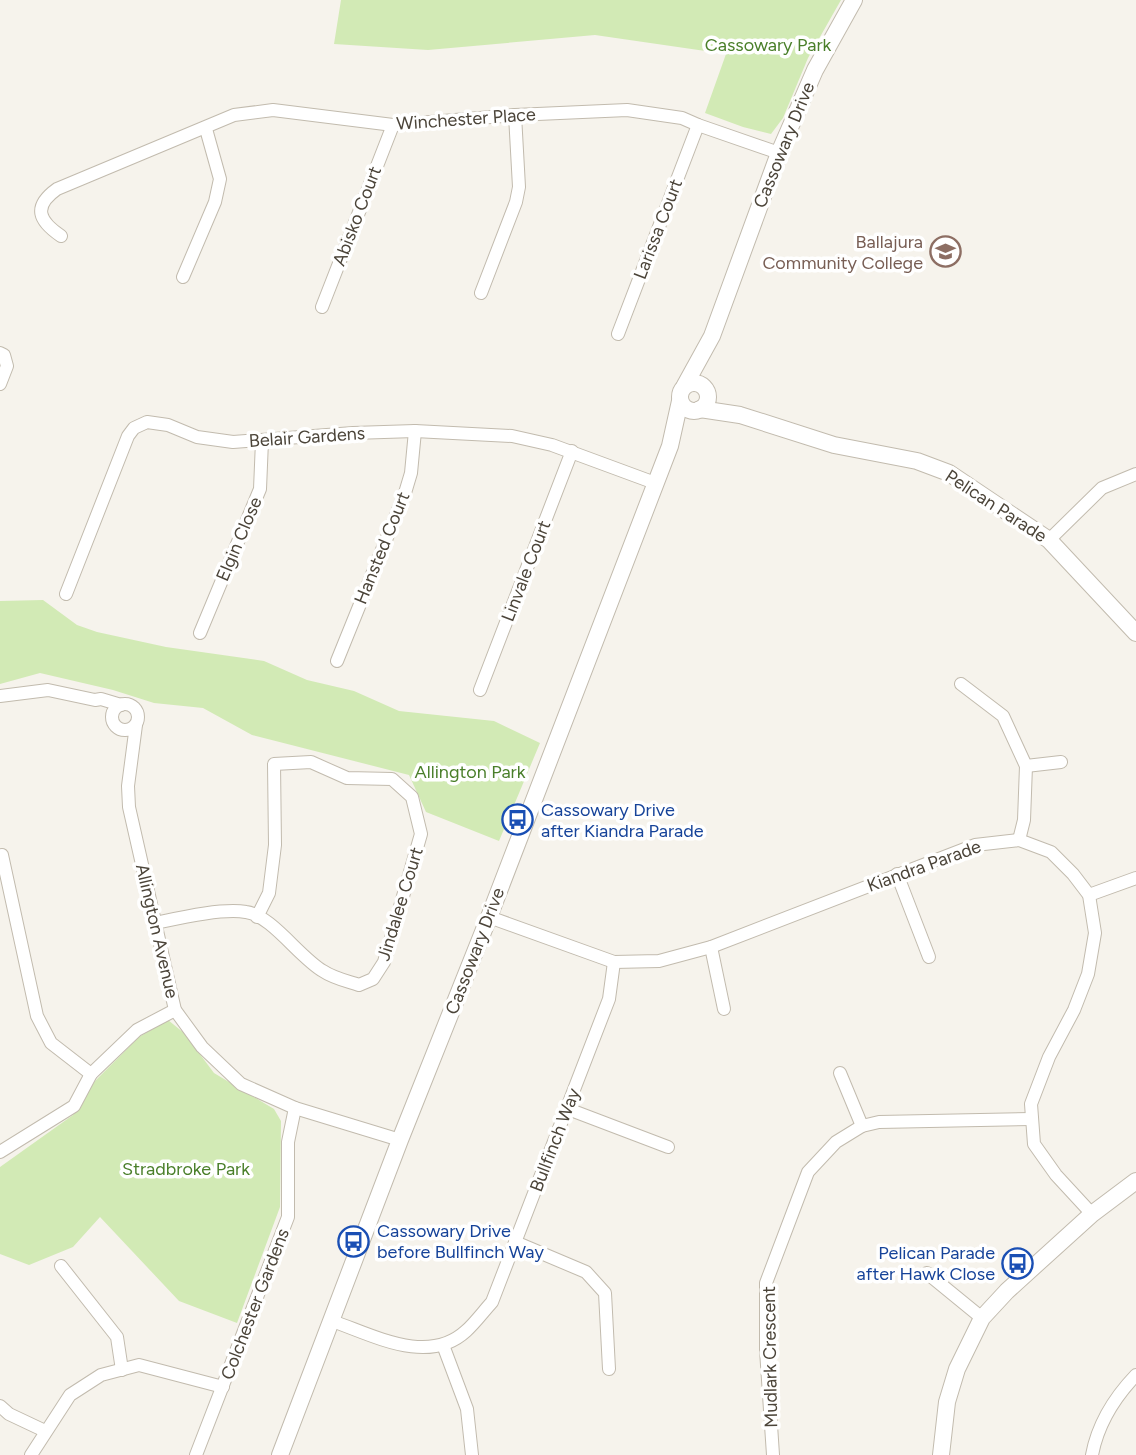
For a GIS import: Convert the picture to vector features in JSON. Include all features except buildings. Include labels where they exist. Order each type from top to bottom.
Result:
[{"type":"street","name":"Cassowary Drive","points":[[280,1455],[670,446],[683,393],[712,336],[779,153],[826,47],[854,0]]},
{"type":"street","name":"Winchester Place","points":[[61,236],[47,227],[41,219],[41,208],[46,197],[57,189],[206,129],[234,115],[273,110],[393,125],[627,110],[682,118],[779,153]]},
{"type":"street","points":[[481,293],[516,202],[519,187],[515,116]]},
{"type":"street","name":"Abisko Court","points":[[322,307],[393,125]]},
{"type":"street","name":"Larissa Court","points":[[618,334],[698,125]]},
{"type":"street","points":[[183,277],[215,202],[220,179],[206,129]]},
{"type":"street","name":"Cassowary Drive","points":[[670,446],[702,401],[712,336]]},
{"type":"street","points":[[0,353],[4,355],[7,366],[0,384]]},
{"type":"street","name":"Pelican Parade","points":[[683,393],[692,382],[699,383],[702,401],[740,415],[834,445],[917,461],[942,470],[966,483],[1049,540],[1136,633]]},
{"type":"street","points":[[683,393],[686,408],[702,401]]},
{"type":"street","name":"Belair Gardens","points":[[66,594],[121,454],[134,428],[147,422],[156,422],[217,441],[262,441],[415,431],[512,436],[534,439],[572,451],[655,483]]},
{"type":"street","name":"Hansted Court","points":[[337,661],[405,493],[411,473],[415,431]]},
{"type":"street","name":"Elgin Close","points":[[200,633],[260,489],[262,441]]},
{"type":"street","name":"Linvale Court","points":[[480,690],[572,451]]},
{"type":"street","points":[[1049,540],[1102,488],[1136,474]]},
{"type":"street","points":[[961,684],[1003,716],[1026,766],[1024,820],[1019,840]]},
{"type":"street","points":[[0,696],[48,690],[129,705],[136,710],[139,718],[130,728],[117,727],[112,716],[95,700]]},
{"type":"street","points":[[112,716],[121,705]]},
{"type":"street","name":"Allington Avenue","points":[[130,728],[132,752],[128,786],[129,807],[175,1010],[202,1047],[241,1084],[295,1108],[400,1140]]},
{"type":"street","name":"Jindalee Court","points":[[311,762],[347,778],[391,779],[412,797],[421,834],[384,962],[373,979],[359,985],[324,972],[299,953],[273,926],[257,917],[269,893],[275,845],[274,764],[311,762]]},
{"type":"street","points":[[1026,766],[1061,762]]},
{"type":"street","name":"Kiandra Parade","points":[[489,917],[614,962],[659,961],[711,947],[975,845],[1019,840],[1051,852],[1089,895]]},
{"type":"street","points":[[1,856],[37,1016],[51,1043],[91,1074]]},
{"type":"street","points":[[897,874],[929,957]]},
{"type":"street","points":[[1092,1214],[1056,1175],[1034,1143],[1031,1104],[1048,1057],[1074,1010],[1088,974],[1095,933],[1089,895],[1136,878]]},
{"type":"street","points":[[155,923],[201,914],[248,912],[257,917]]},
{"type":"street","points":[[711,947],[724,1009]]},
{"type":"street","name":"Bullfinch Way","points":[[443,1345],[465,1332],[492,1302],[609,999],[614,962]]},
{"type":"street","points":[[0,1152],[74,1106],[91,1074],[137,1030],[175,1010]]},
{"type":"street","points":[[840,1073],[862,1126]]},
{"type":"street","name":"Colchester Gardens","points":[[196,1455],[288,1217],[288,1142],[295,1108]]},
{"type":"street","points":[[568,1109],[668,1147]]},
{"type":"street","name":"Mudlark Crescent","points":[[773,1455],[766,1350],[765,1283],[808,1172],[836,1142],[862,1126],[879,1122],[1032,1119]]},
{"type":"street","points":[[941,1455],[947,1402],[957,1369],[982,1318],[1016,1282],[1092,1214],[1136,1181]]},
{"type":"street","points":[[515,1242],[586,1272],[605,1293],[609,1369]]},
{"type":"street","points":[[61,1266],[117,1337],[122,1370]]},
{"type":"street","points":[[927,1273],[982,1318]]},
{"type":"street","points":[[332,1321],[407,1348],[443,1345],[467,1409],[472,1455]]},
{"type":"street","points":[[31,1455],[44,1431],[70,1395],[101,1375],[139,1365],[223,1387]]},
{"type":"street","points":[[1092,1455],[1112,1403],[1136,1375]]},
{"type":"street","points":[[0,1406],[44,1431]]},
{"type":"green space","name":"Cassowary Park","points":[[341,0],[841,0],[808,58],[783,118],[771,134],[705,113],[726,54],[595,35],[428,50],[334,44]]},
{"type":"green space","name":"Allington Park","points":[[43,600],[77,625],[97,632],[166,647],[264,661],[307,680],[354,691],[399,711],[494,721],[540,743],[499,841],[426,812],[409,775],[252,735],[203,708],[154,703],[113,690],[40,673],[0,684],[0,601]]},
{"type":"green space","name":"Stradbroke Park","points":[[168,1020],[184,1033],[214,1073],[274,1109],[281,1121],[280,1207],[237,1323],[179,1301],[100,1217],[73,1247],[29,1265],[0,1254],[0,1167],[73,1115],[95,1081],[139,1037]]},
{"type":"place","name":"Ballajura Community College","points":[[946,252]]},
{"type":"place","name":"Cassowary Drive after Kiandra Parade","points":[[518,820]]},
{"type":"place","name":"Cassowary Drive before Bullfinch Way","points":[[354,1241]]},
{"type":"place","name":"Pelican Parade after Hawk Close","points":[[1018,1263]]}]
